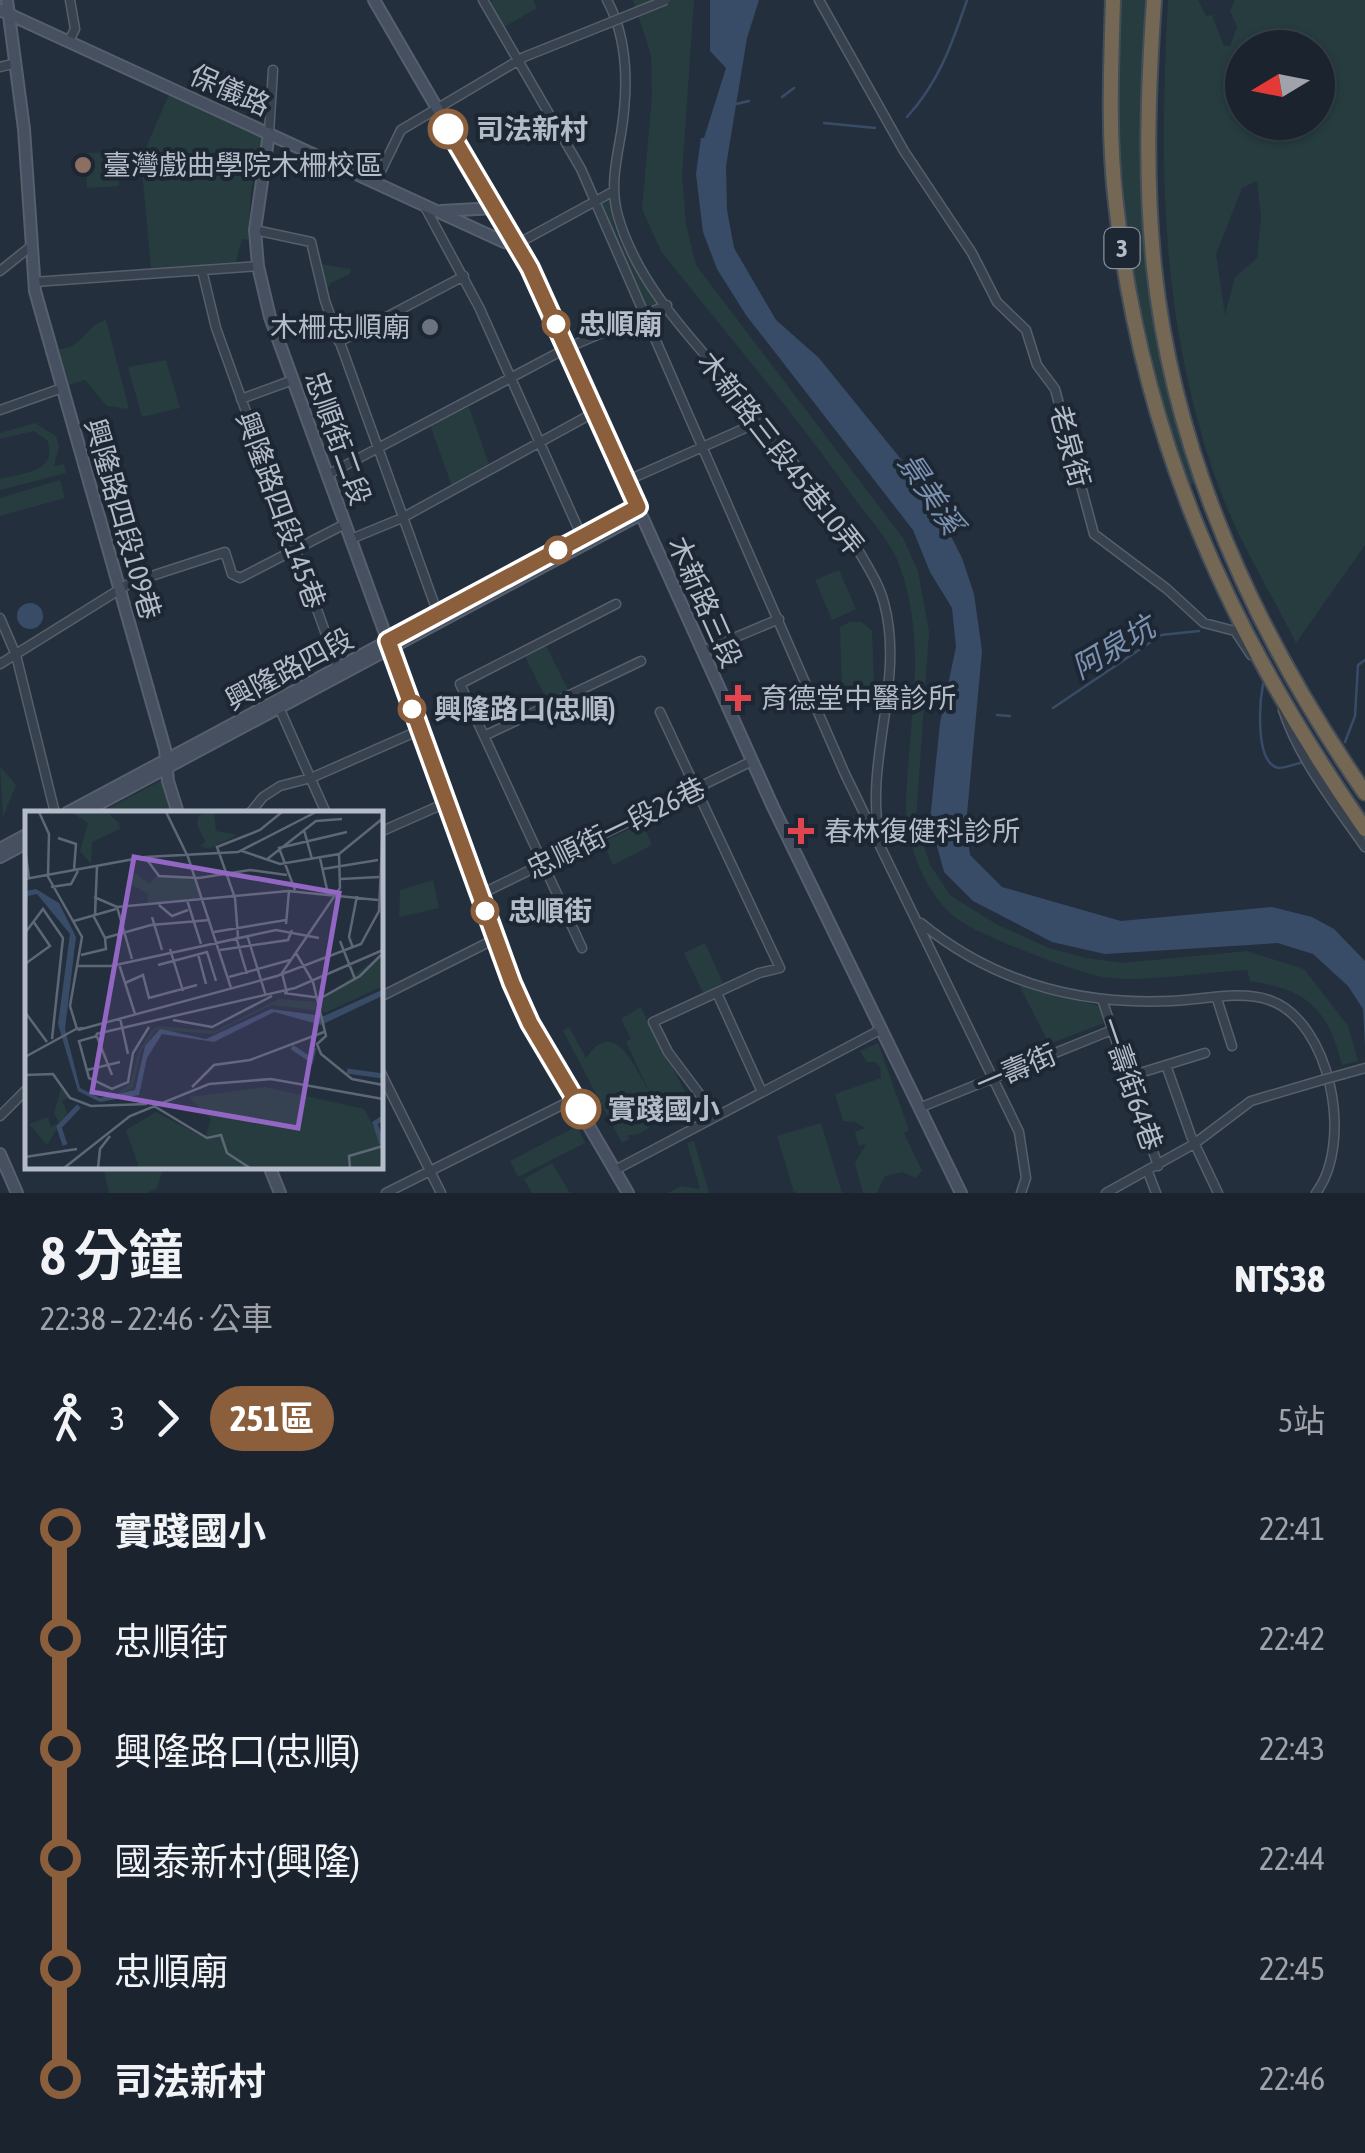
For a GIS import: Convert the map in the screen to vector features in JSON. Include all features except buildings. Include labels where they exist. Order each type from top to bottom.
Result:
[{"type":"highway","name":"3","points":[[1113,0],[1114,167],[1123,256],[1148,381],[1180,488],[1238,623],[1312,750],[1365,829]]},
{"type":"highway","name":"3","points":[[1154,0],[1148,124],[1154,268],[1174,384],[1202,480],[1247,591],[1324,734],[1365,792]]},
{"type":"street","name":"興隆路四段109巷","points":[[8,0],[5,12],[24,129],[34,282],[178,811]]},
{"type":"street","points":[[69,42],[74,29],[70,0]]},
{"type":"street","name":"木新路三段","points":[[374,0],[516,244],[752,761],[961,1193]]},
{"type":"street","points":[[484,0],[575,156],[846,774],[1019,1132],[1026,1178],[1021,1193]]},
{"type":"street","name":"木新路三段45巷10弄","points":[[607,0],[619,28],[626,88],[614,191],[616,213],[629,251],[857,548],[885,605],[890,649],[876,804],[882,847]]},
{"type":"street","points":[[376,181],[401,130],[522,60],[666,0]]},
{"type":"street","name":"老泉街","points":[[819,0],[904,152],[972,253],[998,302],[1029,335],[1037,365],[1058,399],[1094,534],[1204,623],[1235,631],[1284,710],[1290,731],[1311,770],[1365,848]]},
{"type":"street","name":"保儀路","points":[[5,12],[504,242],[516,244]]},
{"type":"street","points":[[0,66],[16,62]]},
{"type":"street","name":"忠順街二段","points":[[273,70],[255,230],[258,266],[270,318],[530,1023],[628,1193]]},
{"type":"street","points":[[516,244],[614,191]]},
{"type":"street","points":[[423,203],[464,276],[582,537]]},
{"type":"street","points":[[440,212],[495,208]]},
{"type":"street","points":[[255,230],[311,242],[325,301],[438,614]]},
{"type":"street","points":[[0,271],[30,247]]},
{"type":"street","points":[[34,282],[258,266]]},
{"type":"street","name":"興隆路四段145巷","points":[[202,270],[216,328],[342,669]]},
{"type":"street","points":[[339,342],[464,276]]},
{"type":"street","points":[[328,474],[566,348],[667,305]]},
{"type":"street","points":[[241,399],[293,380]]},
{"type":"street","points":[[0,410],[62,388]]},
{"type":"street","points":[[351,539],[402,518],[595,412]]},
{"type":"street","points":[[626,481],[761,422]]},
{"type":"street","name":"興隆路四段","points":[[389,644],[582,537],[640,510]]},
{"type":"street","name":"興隆路四段","points":[[85,811],[640,510]]},
{"type":"street","points":[[0,664],[130,583],[225,552],[233,577],[240,578],[346,524]]},
{"type":"street","points":[[582,948],[460,684],[616,604]]},
{"type":"street","points":[[0,618],[16,654],[55,811]]},
{"type":"street","points":[[702,651],[778,618]]},
{"type":"street","points":[[484,736],[641,661]]},
{"type":"street","points":[[278,704],[325,811]]},
{"type":"street","points":[[660,712],[780,968],[759,973],[654,1022],[668,1052],[716,1116]]},
{"type":"street","points":[[252,811],[270,792],[420,730]]},
{"type":"street","name":"忠順街一段26巷","points":[[480,895],[752,761]]},
{"type":"street","name":"興隆路四段","points":[[71,811],[167,764]]},
{"type":"street","points":[[382,831],[440,805],[447,806]]},
{"type":"street","points":[[0,849],[25,836]]},
{"type":"street","points":[[0,857],[25,844]]},
{"type":"street","points":[[915,916],[951,947],[994,971],[1036,986],[1103,1002],[1258,997],[1288,1008],[1310,1033],[1337,1117],[1336,1146],[1325,1182],[1316,1193]]},
{"type":"street","points":[[382,996],[496,939]]},
{"type":"street","points":[[717,992],[762,1092]]},
{"type":"street","points":[[1217,998],[1232,1046]]},
{"type":"street","name":"一壽街64巷","points":[[1103,1002],[1158,1166]]},
{"type":"street","points":[[616,1169],[880,1030]]},
{"type":"street","name":"一壽街","points":[[919,1108],[1112,1030]]},
{"type":"street","points":[[1127,1077],[1205,1053]]},
{"type":"street","points":[[1166,1065],[1194,1144],[1218,1193]]},
{"type":"street","points":[[1106,1193],[1194,1144],[1252,1100],[1365,1068]]},
{"type":"street","points":[[382,1075],[441,1193]]},
{"type":"street","points":[[0,1116],[25,1091]]},
{"type":"street","points":[[386,1193],[575,1099]]},
{"type":"street","points":[[0,1154],[13,1193]]},
{"type":"street","points":[[0,1168],[13,1193]]},
{"type":"street","points":[[270,1168],[280,1193]]},
{"type":"street","points":[[1148,1172],[1156,1193]]},
{"type":"green space","points":[[533,0],[537,8],[504,27],[490,2]]},
{"type":"green space","points":[[633,0],[694,0],[682,175],[686,225],[696,265],[903,538],[918,571],[929,632],[916,821],[930,865],[951,896],[998,925],[1049,948],[1086,958],[1122,963],[1247,951],[1304,969],[1348,1026],[1358,1061],[1342,1065],[1330,1029],[1312,1005],[1286,990],[1250,981],[1247,970],[1118,979],[1090,974],[984,934],[956,918],[935,895],[913,850],[907,819],[915,654],[908,594],[899,564],[884,537],[806,433],[661,251],[642,209],[652,96],[651,55]]},
{"type":"green space","points":[[1120,0],[1145,0],[1140,120],[1146,253],[1197,482],[1190,485],[1154,367],[1130,246],[1119,124]]},
{"type":"green space","points":[[1168,0],[1198,0],[1206,16],[1212,15],[1225,46],[1225,140],[1335,140],[1335,30],[1236,30],[1230,11],[1235,0],[1365,0],[1365,545],[1296,643],[1225,504],[1199,424],[1174,304],[1164,124]],"holes":[[[1257,181],[1261,216],[1257,258],[1235,277],[1225,315],[1216,254],[1242,188]]]},
{"type":"green space","points":[[169,94],[262,137],[251,191],[248,240],[242,239],[236,262],[151,268],[141,159]]},
{"type":"green space","points":[[118,152],[119,186],[87,188],[86,153]]},
{"type":"green space","points":[[611,199],[620,242],[661,304],[645,310],[600,205]]},
{"type":"green space","points":[[321,264],[351,269],[350,274],[327,289]]},
{"type":"green space","points":[[106,320],[129,409],[107,406],[85,380],[69,385],[59,349],[73,345],[93,326]]},
{"type":"green space","points":[[166,360],[180,408],[142,417],[128,367]]},
{"type":"green space","points":[[469,407],[490,467],[453,489],[430,425]]},
{"type":"green space","points":[[35,423],[56,436],[59,447],[54,466],[64,464],[66,473],[0,490],[0,479],[37,469],[48,459],[47,440],[34,431],[0,439],[0,433]]},
{"type":"green space","points":[[60,480],[65,498],[0,516],[0,498]]},
{"type":"green space","points":[[839,570],[856,609],[832,620],[815,580]]},
{"type":"green space","points":[[862,622],[872,631],[874,684],[863,694],[849,689],[842,692],[840,627]]},
{"type":"green space","points":[[546,646],[568,690],[547,700],[525,656]]},
{"type":"green space","points":[[0,766],[16,785],[3,817]]},
{"type":"green space","points":[[162,780],[171,811],[104,811]]},
{"type":"green space","points":[[642,823],[652,845],[613,865],[603,842]]},
{"type":"green space","points":[[433,880],[439,908],[399,917],[400,890]]},
{"type":"green space","points":[[705,943],[723,983],[703,993],[684,953]]},
{"type":"green space","points":[[1018,983],[1099,1006],[1104,1023],[1049,1044]]},
{"type":"green space","points":[[641,1007],[651,1028],[648,1030],[653,1028],[694,1110],[666,1123],[654,1100],[651,1125],[628,1135],[629,1139],[622,1143],[563,1031],[569,1027],[586,1058],[596,1046],[615,1044],[631,1060],[649,1091],[626,1042],[631,1039],[621,1019]]},
{"type":"green space","points":[[878,1043],[909,1130],[904,1133],[922,1171],[916,1178],[902,1172],[885,1176],[877,1193],[863,1193],[855,1163],[866,1144],[859,1146],[855,1132],[865,1128],[843,1121],[835,1094],[881,1078],[880,1066],[867,1062],[860,1051]]},
{"type":"green space","points":[[821,1123],[842,1193],[795,1193],[798,1191],[794,1192],[777,1136]]},
{"type":"green space","points":[[577,1126],[585,1143],[518,1177],[510,1161]]},
{"type":"green space","points":[[694,1141],[709,1193],[668,1193],[681,1186],[700,1189],[687,1143]]},
{"type":"green space","points":[[552,1163],[570,1193],[532,1193],[524,1179]]},
{"type":"green space","points":[[103,1168],[163,1168],[157,1188],[147,1193],[109,1193]]},
{"type":"water","points":[[710,0],[759,0],[747,38],[726,166],[727,210],[734,248],[776,320],[819,358],[930,495],[962,558],[974,594],[982,651],[966,825],[970,855],[1002,887],[1121,921],[1272,907],[1312,917],[1334,929],[1365,961],[1365,1046],[1363,1009],[1348,986],[1313,954],[1278,943],[1105,954],[1052,942],[973,901],[944,872],[930,820],[940,723],[956,647],[952,608],[930,572],[913,530],[746,315],[717,269],[703,232],[696,174],[701,138],[726,68],[710,51]]},
{"type":"water","points":[[30,603],[39,607],[43,616],[39,625],[30,629],[21,625],[17,616],[21,607]]},
{"type":"waterway","points":[[907,117],[936,76],[967,0]]},
{"type":"waterway","points":[[782,97],[794,88]]},
{"type":"waterway","points":[[736,104],[749,101]]},
{"type":"waterway","points":[[824,123],[875,128]]},
{"type":"waterway","name":"阿泉坑","points":[[1053,708],[1161,635],[1199,631]]},
{"type":"waterway","name":"阿泉坑","points":[[1345,742],[1355,716],[1358,665],[1365,660]]},
{"type":"waterway","name":"阿泉坑","points":[[1263,684],[1260,730],[1266,755],[1279,768],[1303,762]]},
{"type":"waterway","name":"阿泉坑","points":[[997,715],[1010,716]]},
{"type":"bus line","name":"251區","points":[[448,129],[530,268],[638,507],[388,641],[512,983],[530,1023],[581,1109]]},
{"type":"place","name":"司法新村","points":[[448,129]]},
{"type":"place","name":"臺灣戲曲學院木柵校區","points":[[83,165]]},
{"type":"place","name":"忠順廟","points":[[556,324]]},
{"type":"place","name":"木柵忠順廟","points":[[430,327]]},
{"type":"place","name":"育德堂中醫診所","points":[[738,698]]},
{"type":"place","name":"興隆路口(忠順)","points":[[412,709]]},
{"type":"place","name":"春林復健科診所","points":[[801,831]]},
{"type":"place","name":"忠順街","points":[[485,911]]},
{"type":"place","name":"實踐國小","points":[[581,1109]]},
{"type":"water label","name":"景美溪","points":[[931,493]]}]
